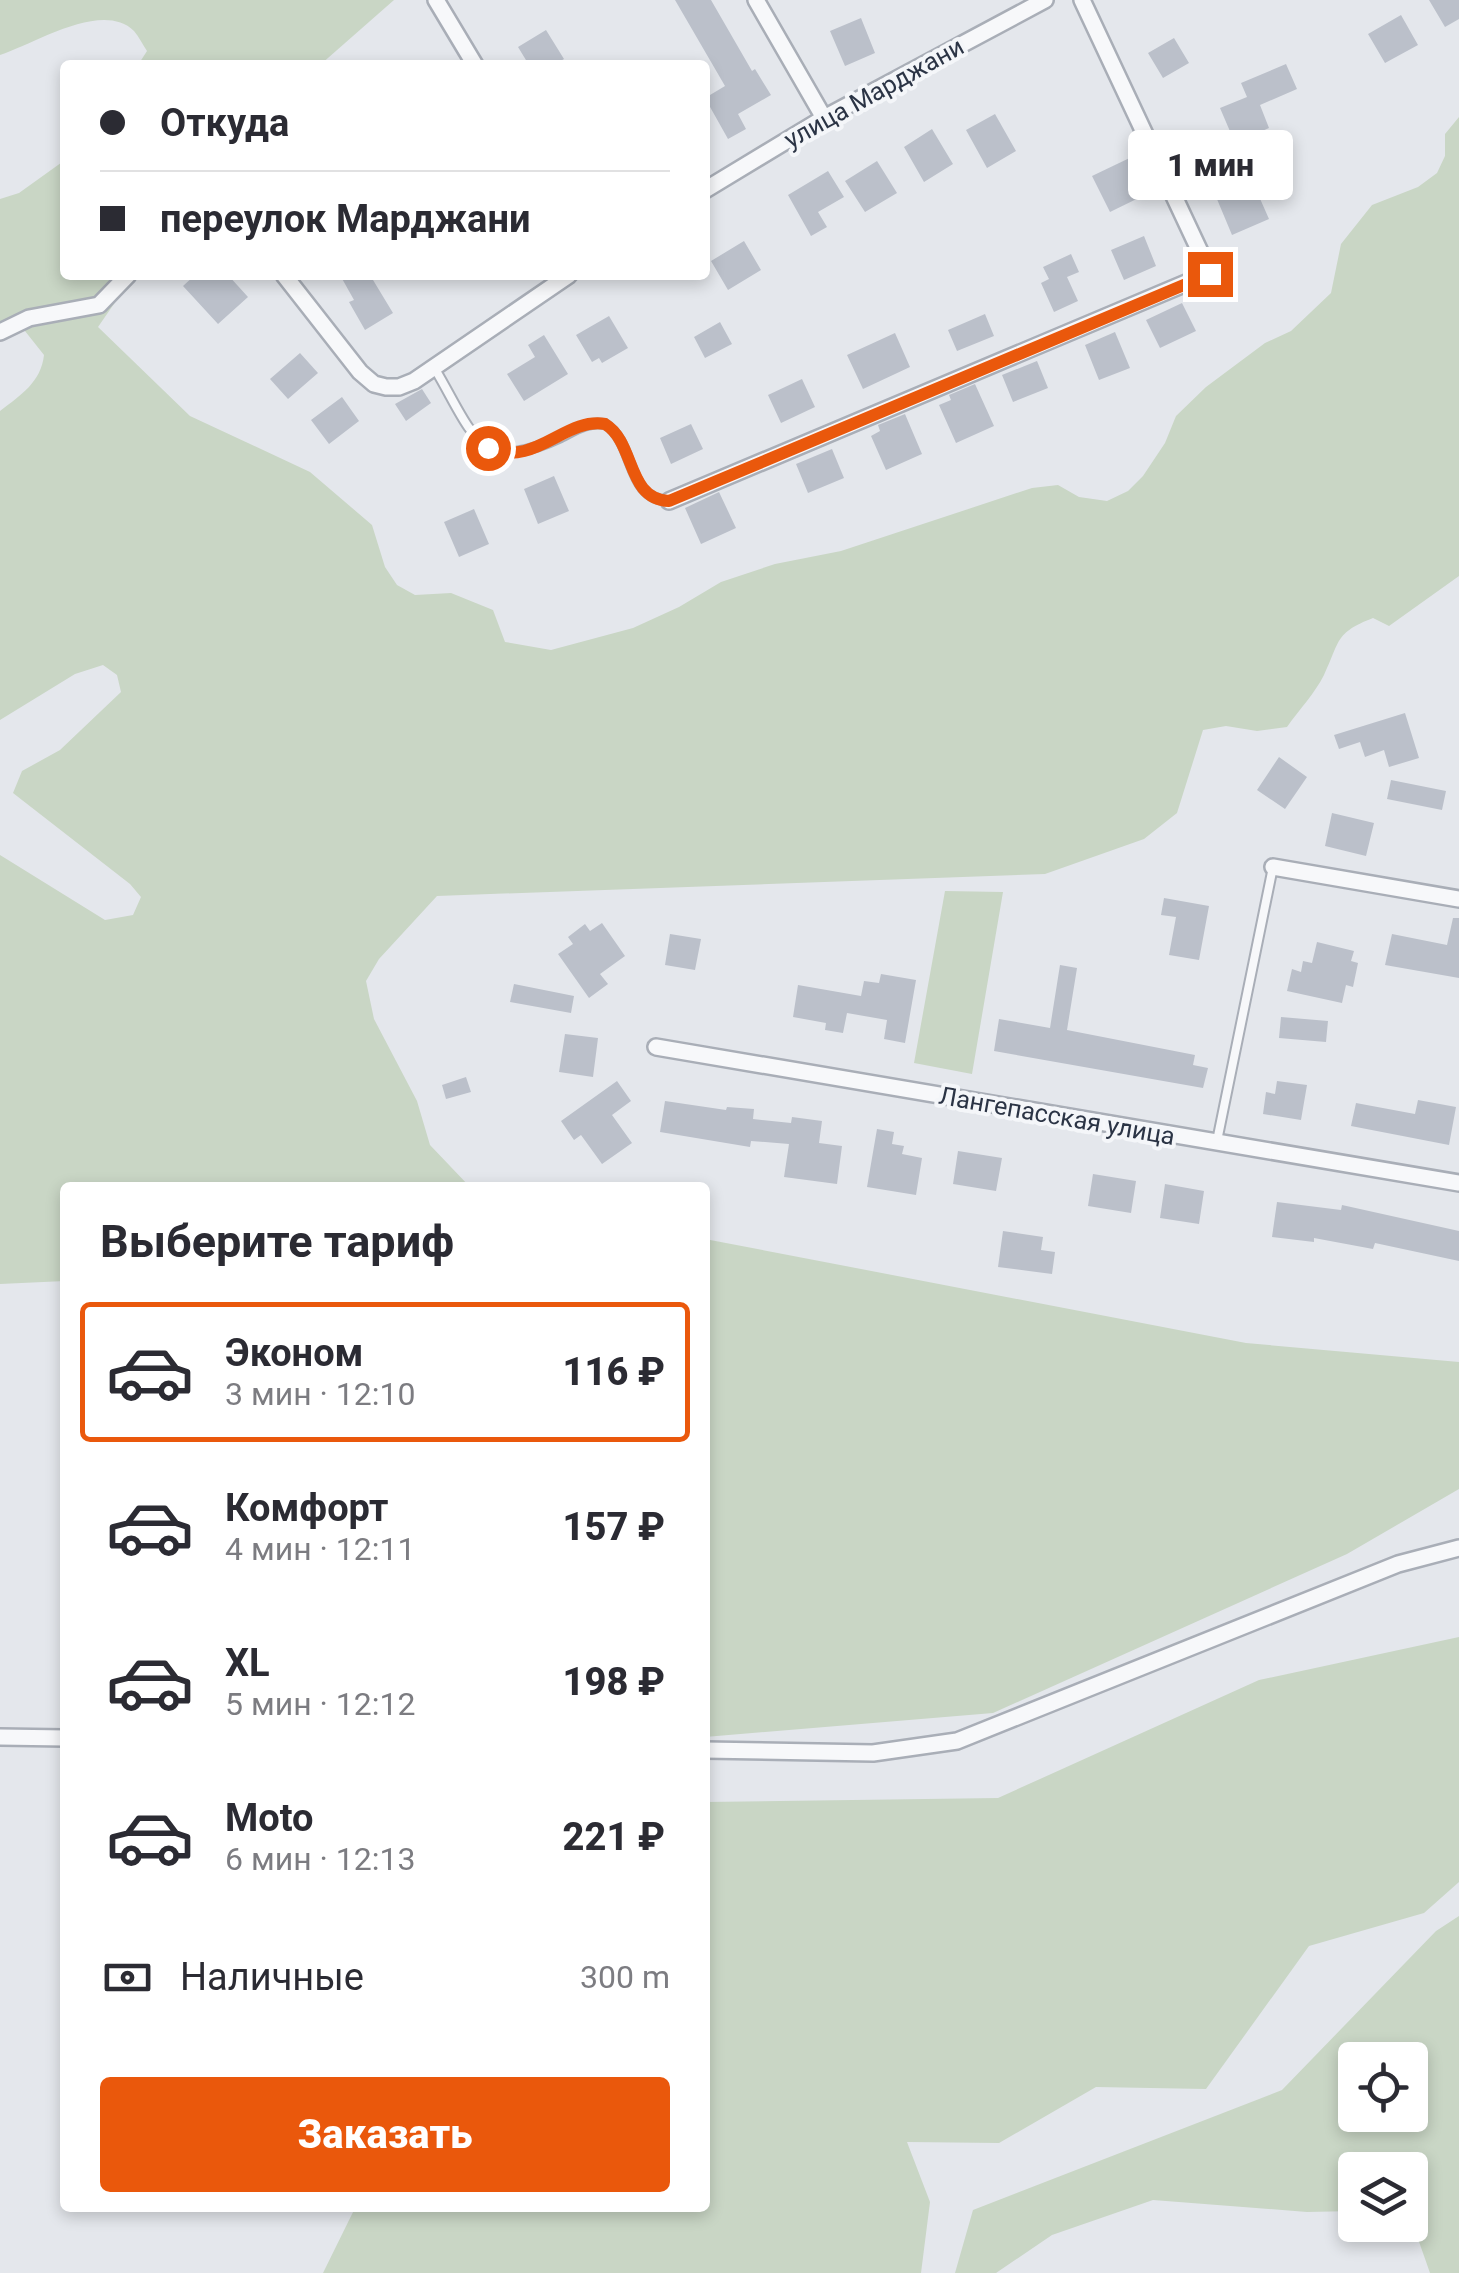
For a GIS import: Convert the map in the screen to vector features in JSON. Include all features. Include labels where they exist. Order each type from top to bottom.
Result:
[{"type":"street","points":[[436,0],[472,60]]},
{"type":"street","points":[[756,0],[824,118]]},
{"type":"street","name":"улица Марджани","points":[[710,187],[824,118],[1045,0]]},
{"type":"street","points":[[669,501],[1210,274],[1082,0]]},
{"type":"street","points":[[0,332],[29,318],[99,305],[123,280]]},
{"type":"street","points":[[288,280],[360,372],[374,384],[399,387],[435,370],[562,280]]},
{"type":"street","points":[[1273,867],[1459,899]]},
{"type":"street","name":"Лангепасская улица","points":[[656,1047],[1459,1183]]},
{"type":"street","points":[[710,1750],[873,1753],[956,1741],[1398,1564],[1459,1548]]},
{"type":"street","points":[[0,1736],[60,1738]]},
{"type":"lane","points":[[435,370],[476,438],[488,448],[515,454],[534,450],[585,425],[605,424],[618,434],[646,494],[669,501]]},
{"type":"lane","points":[[1216,1144],[1273,867]]},
{"type":"green space","points":[[0,0],[394,0],[326,60],[141,60],[147,51],[136,33],[120,23],[104,20],[68,27],[0,55]]},
{"type":"green space","points":[[1459,117],[1459,576],[1389,626],[1373,618],[1345,634],[1320,682],[1287,727],[1257,731],[1226,726],[1203,730],[1177,813],[1144,839],[1045,874],[437,896],[379,959],[366,981],[374,1019],[417,1101],[430,1145],[465,1182],[60,1182],[60,1281],[0,1284],[0,855],[105,920],[133,915],[141,897],[130,884],[13,793],[22,771],[60,750],[121,692],[117,675],[103,665],[75,674],[0,720],[0,411],[34,380],[44,355],[21,326],[0,321],[0,199],[19,193],[60,164],[60,280],[131,280],[98,327],[190,416],[310,472],[372,525],[385,567],[397,585],[415,595],[451,593],[493,610],[505,642],[551,650],[633,628],[721,582],[775,564],[841,551],[1032,488],[1058,485],[1079,497],[1107,501],[1128,491],[1165,443],[1176,416],[1206,387],[1265,343],[1291,331],[1331,293],[1341,244],[1372,205],[1418,187],[1437,173],[1445,156],[1445,134]]},
{"type":"green space","points":[[945,891],[1003,892],[972,1074],[914,1063]]},
{"type":"green space","points":[[710,1240],[1246,1343],[1459,1362],[1459,1489],[1347,1554],[993,1713],[710,1737]]},
{"type":"green space","points":[[1459,1637],[1459,1882],[1424,1913],[1309,1946],[1206,2089],[1096,2087],[999,2143],[907,2142],[930,2202],[921,2273],[323,2273],[353,2212],[710,2212],[710,1802],[998,1798],[1259,1680]]},
{"type":"green space","points":[[1459,1916],[1459,2273],[1430,2273],[1419,2242],[1428,2242],[1428,2152],[1338,2152],[1338,2211],[1153,2200],[1052,2235],[996,2273],[955,2273],[973,2210],[1282,2090],[1436,1931]]},
{"type":"building","points":[[675,0],[711,0],[752,71],[755,69],[771,95],[738,114],[746,129],[728,139],[710,107],[710,95],[725,86]]},
{"type":"building","points":[[1429,0],[1459,0],[1459,19],[1445,27]]},
{"type":"building","points":[[1401,15],[1418,45],[1385,63],[1368,34]]},
{"type":"building","points":[[861,18],[875,53],[845,66],[830,31]]},
{"type":"building","points":[[546,30],[564,59],[526,60],[518,47]]},
{"type":"building","points":[[1174,38],[1189,63],[1163,78],[1148,53]]},
{"type":"building","points":[[1286,64],[1297,89],[1260,105],[1269,128],[1235,143],[1220,108],[1247,97],[1241,83]]},
{"type":"building","points":[[995,114],[1016,151],[987,168],[966,130]]},
{"type":"building","points":[[932,129],[953,164],[924,182],[904,147]]},
{"type":"building","points":[[1140,153],[1157,189],[1110,212],[1092,176]]},
{"type":"building","points":[[877,161],[897,193],[865,212],[845,181]]},
{"type":"building","points":[[828,171],[844,197],[818,212],[827,227],[811,236],[788,195]]},
{"type":"building","points":[[1250,176],[1269,219],[1232,235],[1214,192]]},
{"type":"building","points":[[1144,236],[1156,266],[1124,280],[1111,250]]},
{"type":"building","points":[[744,241],[761,270],[728,290],[711,261]]},
{"type":"building","points":[[1071,254],[1079,272],[1067,277],[1078,301],[1054,312],[1041,283],[1049,279],[1043,267]]},
{"type":"building","points":[[190,280],[233,280],[248,297],[218,324],[183,286]]},
{"type":"building","points":[[343,280],[373,280],[393,313],[365,330],[349,302],[354,300]]},
{"type":"building","points":[[1182,303],[1196,331],[1160,348],[1146,320]]},
{"type":"building","points":[[985,314],[994,336],[957,351],[948,330]]},
{"type":"building","points":[[609,316],[628,348],[602,363],[599,358],[592,362],[576,335]]},
{"type":"building","points":[[720,322],[732,344],[705,358],[694,337]]},
{"type":"building","points":[[1115,332],[1130,368],[1099,380],[1085,345]]},
{"type":"building","points":[[895,333],[910,367],[863,389],[847,355]]},
{"type":"building","points":[[544,335],[568,374],[524,401],[507,374],[535,357],[528,345]]},
{"type":"building","points":[[300,353],[318,373],[288,399],[270,379]]},
{"type":"building","points":[[1037,361],[1048,388],[1013,402],[1002,375]]},
{"type":"building","points":[[802,379],[815,407],[781,423],[768,395]]},
{"type":"building","points":[[975,384],[994,426],[956,443],[939,405],[951,400],[949,395]]},
{"type":"building","points":[[422,389],[431,403],[406,421],[395,404]]},
{"type":"building","points":[[342,397],[359,421],[329,444],[311,420]]},
{"type":"building","points":[[905,414],[922,454],[886,470],[871,436],[880,431],[878,425]]},
{"type":"building","points":[[691,424],[703,449],[671,464],[660,438]]},
{"type":"building","points":[[832,449],[844,478],[808,493],[796,464]]},
{"type":"building","points":[[554,476],[569,511],[538,524],[524,489]]},
{"type":"building","points":[[719,492],[736,528],[701,544],[685,508]]},
{"type":"building","points":[[474,509],[489,544],[459,557],[444,522]]},
{"type":"building","points":[[1405,713],[1419,758],[1389,767],[1384,750],[1365,757],[1360,742],[1339,749],[1334,735]]},
{"type":"building","points":[[1279,757],[1307,777],[1285,809],[1257,790]]},
{"type":"building","points":[[1391,780],[1446,791],[1442,810],[1387,799]]},
{"type":"building","points":[[1332,813],[1374,823],[1366,856],[1325,846]]},
{"type":"building","points":[[1164,898],[1209,906],[1199,960],[1169,955],[1176,917],[1161,915]]},
{"type":"building","points":[[1453,918],[1459,918],[1459,978],[1385,965],[1392,934],[1447,945]]},
{"type":"building","points":[[602,923],[625,956],[600,974],[608,984],[589,998],[558,954],[573,944],[568,937],[585,924],[590,931]]},
{"type":"building","points":[[670,934],[701,939],[695,970],[665,965]]},
{"type":"building","points":[[1317,942],[1354,951],[1351,961],[1358,963],[1353,987],[1346,985],[1342,1003],[1287,991],[1292,969],[1301,972],[1303,961],[1312,963]]},
{"type":"building","points":[[1060,965],[1077,968],[1067,1030],[1195,1055],[1193,1065],[1208,1068],[1203,1088],[994,1051],[999,1019],[1050,1028]]},
{"type":"building","points":[[881,974],[916,980],[905,1043],[884,1039],[887,1020],[847,1013],[843,1033],[825,1030],[826,1023],[793,1017],[798,985],[861,996],[864,981],[879,983]]},
{"type":"building","points":[[514,984],[574,996],[571,1013],[510,1002]]},
{"type":"building","points":[[1281,1017],[1328,1021],[1326,1042],[1279,1038]]},
{"type":"building","points":[[565,1034],[598,1038],[593,1077],[559,1072]]},
{"type":"building","points":[[466,1077],[471,1092],[446,1099],[442,1085]]},
{"type":"building","points":[[617,1081],[631,1101],[612,1115],[632,1143],[602,1164],[581,1135],[574,1140],[561,1121]]},
{"type":"building","points":[[1277,1081],[1307,1085],[1301,1120],[1263,1114],[1266,1092],[1275,1094]]},
{"type":"building","points":[[1418,1100],[1456,1107],[1449,1145],[1351,1126],[1356,1103],[1415,1114]]},
{"type":"building","points":[[665,1101],[726,1110],[754,1109],[753,1119],[791,1123],[792,1117],[822,1121],[819,1143],[842,1146],[837,1184],[784,1177],[789,1144],[751,1141],[750,1147],[660,1132]]},
{"type":"building","points":[[877,1129],[894,1132],[892,1144],[904,1146],[902,1154],[922,1158],[916,1195],[867,1187]]},
{"type":"building","points":[[958,1151],[1002,1158],[996,1191],[953,1184]]},
{"type":"building","points":[[1093,1174],[1136,1181],[1131,1213],[1088,1206]]},
{"type":"building","points":[[1165,1184],[1204,1191],[1199,1224],[1160,1218]]},
{"type":"building","points":[[1277,1202],[1341,1210],[1342,1205],[1459,1231],[1459,1261],[1375,1243],[1373,1249],[1314,1238],[1314,1242],[1272,1237]]},
{"type":"building","points":[[1003,1231],[1043,1237],[1041,1250],[1055,1252],[1052,1274],[998,1267]]},
{"type":"route","points":[[488,448],[515,454],[534,450],[585,425],[605,424],[618,434],[646,494],[669,501],[1210,274]]}]
